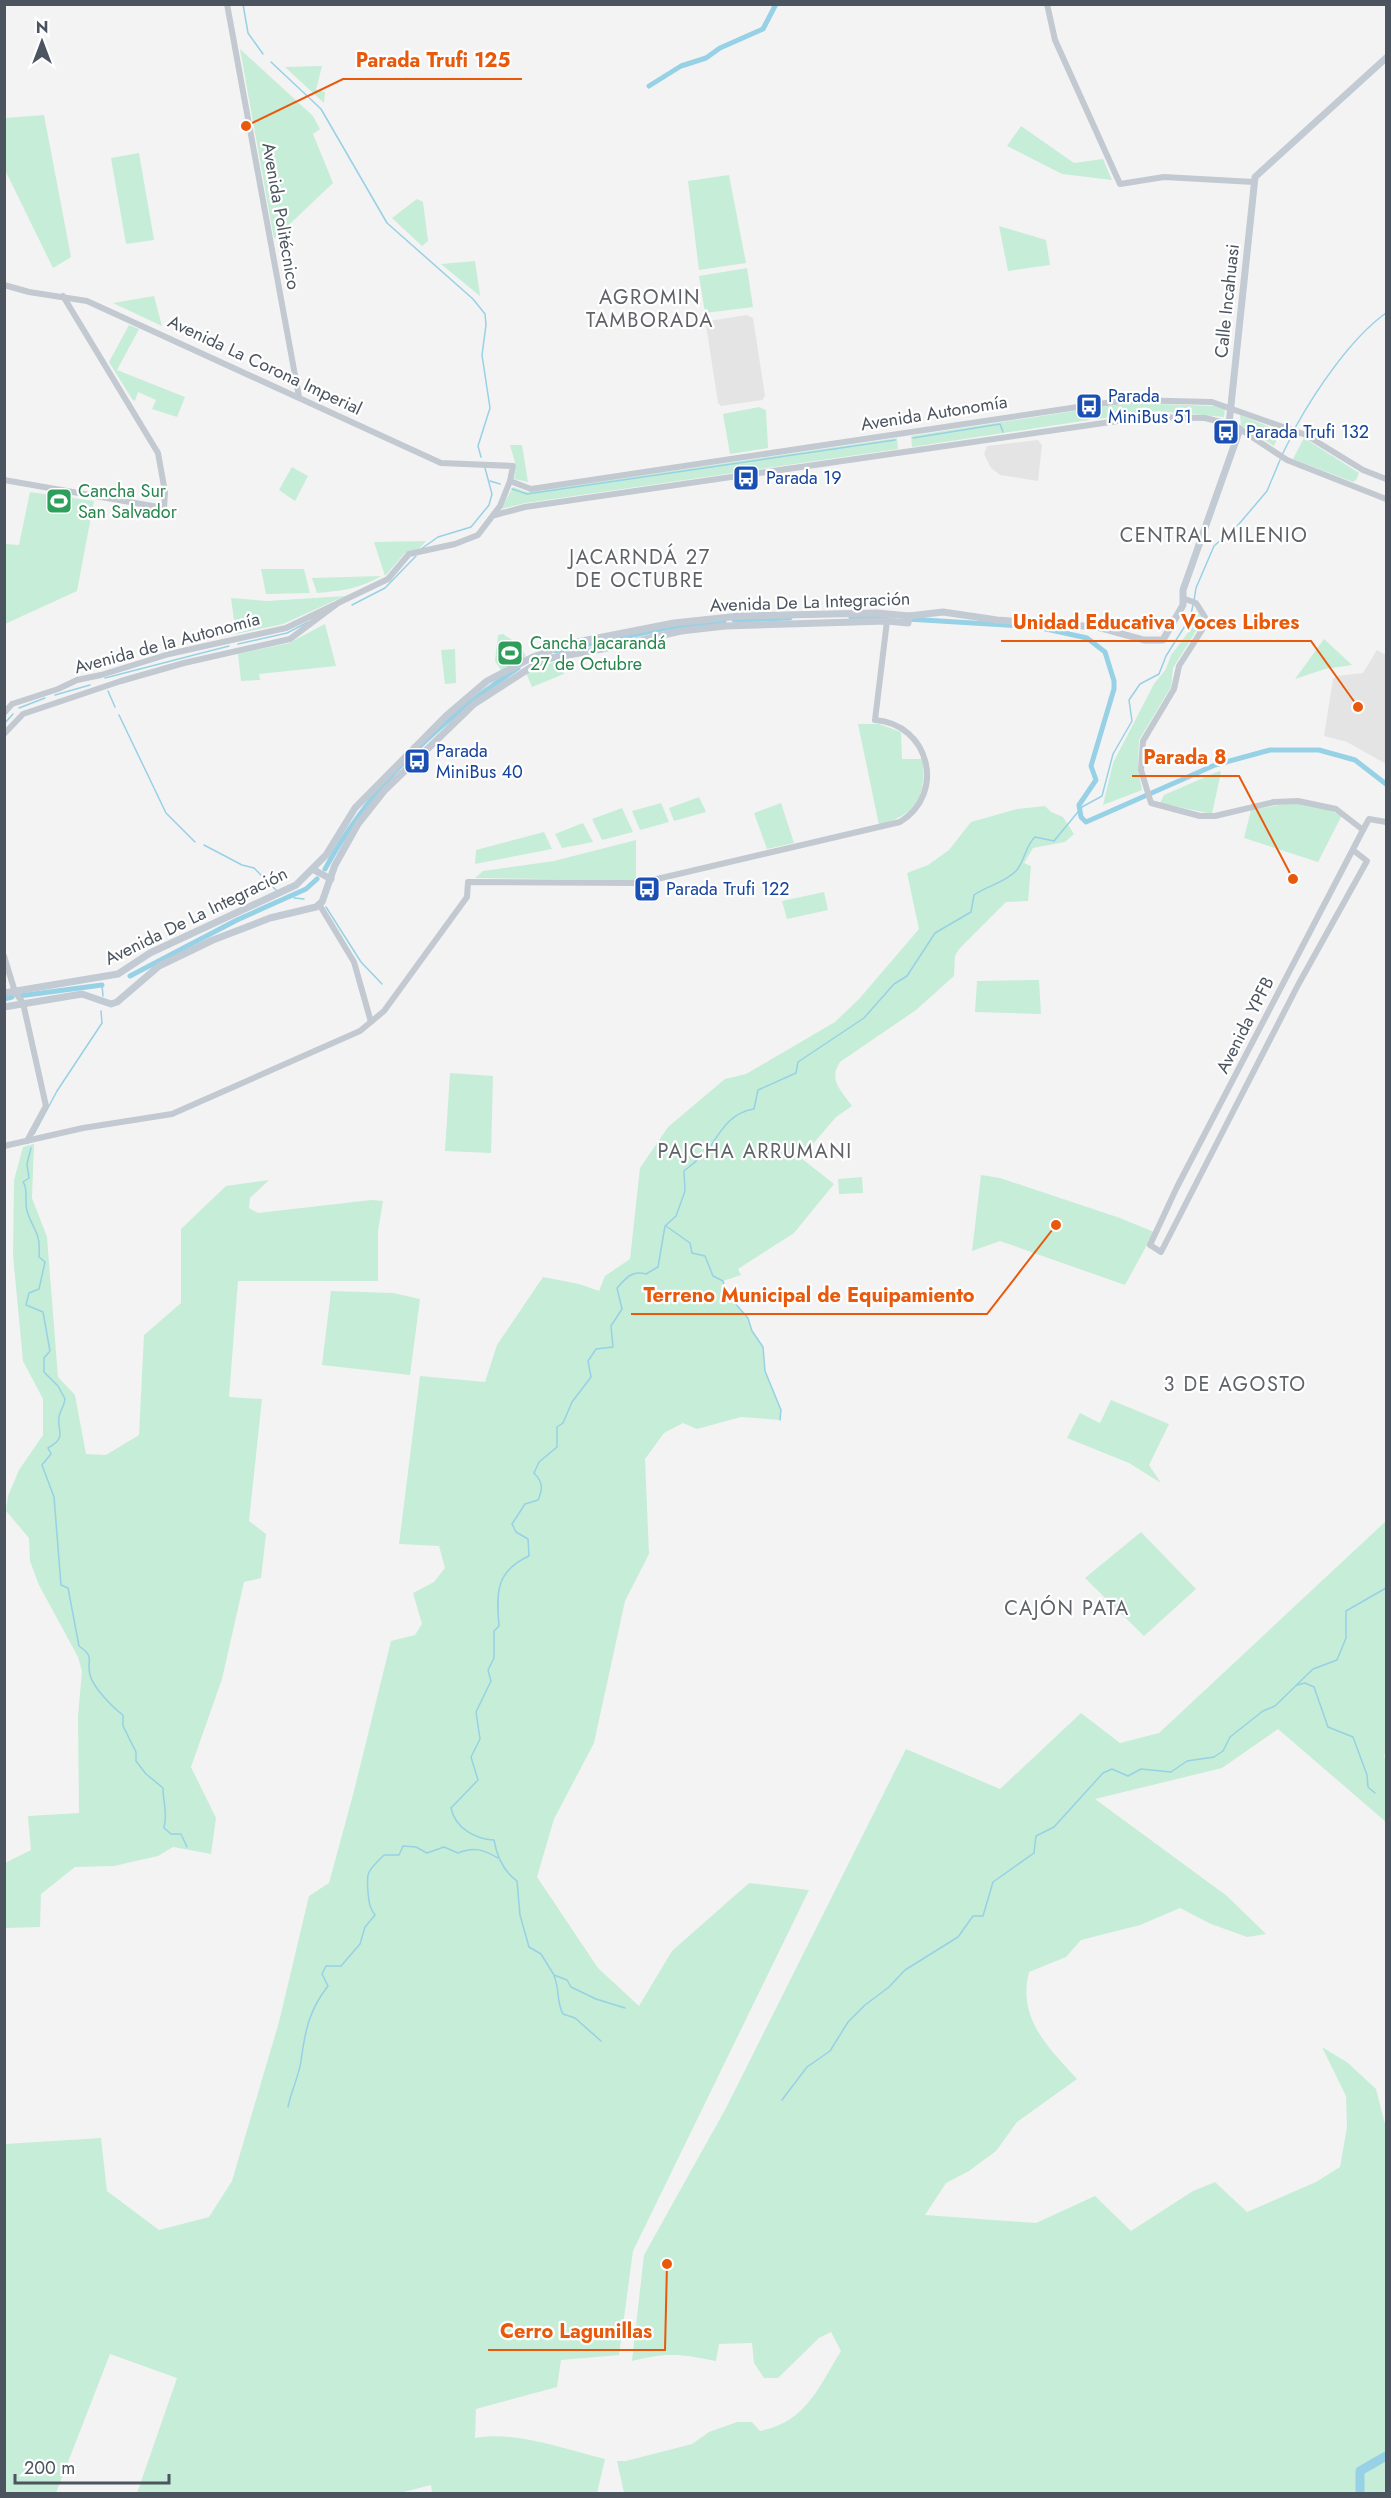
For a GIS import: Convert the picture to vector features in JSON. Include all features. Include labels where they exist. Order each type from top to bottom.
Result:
[{"type":"main road","points":[[1254,182],[1256,177],[1386,58]]},
{"type":"main road","name":"Calle Incahuasi","points":[[1229,424],[1254,182]]},
{"type":"main road","name":"Avenida Autonomía","points":[[1229,424],[1240,429]]},
{"type":"main road","points":[[1190,601],[1183,590],[1240,429]]},
{"type":"main road","name":"Avenida De La Integración","points":[[23,1003],[82,994],[111,1004],[117,1002],[159,966],[213,940],[270,918],[299,912],[319,904],[358,824],[384,791],[474,704],[536,664],[551,658],[681,631],[743,625],[887,621],[942,612],[997,620],[1081,626],[1159,642],[1163,640],[1190,601]]},
{"type":"main road","name":"Avenida De La Integración","points":[[15,992],[118,974],[150,953],[296,885],[314,870],[355,808],[414,747],[487,681],[533,657],[598,637],[722,617],[877,613],[909,619]]},
{"type":"main road","points":[[314,870],[330,879]]},
{"type":"main road","points":[[4,993],[15,992]]},
{"type":"main road","points":[[4,1007],[23,1003]]},
{"type":"street","name":"Avenida Politécnico","points":[[227,4],[299,397]]},
{"type":"street","points":[[1047,4],[1055,40],[1120,184],[1164,177],[1254,182]]},
{"type":"street","name":"Avenida La Corona Imperial","points":[[4,285],[29,292],[87,301],[448,466],[497,464],[513,466],[510,482]]},
{"type":"street","points":[[4,480],[164,508],[165,492],[158,453],[63,296]]},
{"type":"street","name":"Avenida Autonomía","points":[[510,482],[531,489],[1129,400],[1212,402],[1231,407],[1306,435],[1364,470],[1386,479]]},
{"type":"street","name":"Avenida Autonomía","points":[[494,515],[525,507],[1145,417],[1205,418],[1229,424]]},
{"type":"street","name":"Avenida Autonomía","points":[[1240,429],[1287,460],[1386,499]]},
{"type":"street","points":[[338,603],[388,579],[409,554],[448,546],[477,535],[494,515],[510,482]]},
{"type":"street","points":[[1190,601],[1205,617],[1202,630],[1179,666],[1174,689],[1143,741],[1141,770],[1148,795],[1156,807],[1210,816],[1274,802],[1298,801],[1336,809],[1363,830]]},
{"type":"street","name":"Avenida de la Autonomía","points":[[4,734],[23,714],[142,674],[291,639],[338,603]]},
{"type":"street","name":"Avenida de la Autonomía","points":[[4,713],[12,704],[58,689],[77,680],[180,651],[286,628],[338,603]]},
{"type":"street","points":[[4,1146],[83,1128],[172,1114],[360,1031],[384,1011],[467,897],[468,882],[640,883],[876,829],[906,818],[916,809],[924,795],[928,769],[920,746],[909,732],[894,724],[875,720],[887,621]]},
{"type":"street","name":"Avenida YPFB","points":[[1353,850],[1366,861],[1298,985],[1161,1252],[1150,1245],[1177,1187],[1363,830],[1369,819],[1386,822]]},
{"type":"street","points":[[319,904],[354,962],[371,1022]]},
{"type":"street","points":[[4,956],[15,992],[23,1003],[46,1106],[27,1141]]},
{"type":"street","points":[[1156,1232],[1166,1244]]},
{"type":"shaded area","points":[[747,315],[753,318],[765,396],[762,400],[721,406],[718,403],[706,325],[709,321]]},
{"type":"shaded area","points":[[1038,440],[1042,445],[1038,481],[1000,475],[991,468],[984,454],[987,446]]},
{"type":"shaded area","points":[[1377,650],[1386,655],[1386,764],[1347,742],[1324,736],[1333,679],[1336,676],[1363,673]]},
{"type":"green space","points":[[240,49],[313,116],[320,129],[313,134],[333,183],[274,239]]},
{"type":"green space","points":[[322,66],[316,90],[325,92],[324,103],[285,67]]},
{"type":"green space","points":[[44,115],[71,257],[53,268],[5,170],[5,118]]},
{"type":"green space","points":[[1021,126],[1074,163],[1103,159],[1112,180],[1062,174],[1007,146]]},
{"type":"green space","points":[[139,153],[154,240],[126,244],[111,158]]},
{"type":"green space","points":[[729,175],[746,263],[699,270],[688,181]]},
{"type":"green space","points":[[417,199],[423,202],[428,241],[422,246],[392,218]]},
{"type":"green space","points":[[999,226],[1046,240],[1050,265],[1008,271]]},
{"type":"green space","points":[[475,261],[480,295],[480,296],[441,264]]},
{"type":"green space","points":[[747,268],[753,307],[705,313],[699,276]]},
{"type":"green space","points":[[154,296],[162,326],[113,303]]},
{"type":"green space","points":[[129,325],[139,329],[117,370],[185,397],[177,417],[152,409],[156,400],[138,392],[135,401],[132,399],[109,362]]},
{"type":"green space","points":[[1129,403],[1215,406],[1225,409],[1224,417],[1158,411],[1097,419],[1095,408]]},
{"type":"green space","points":[[759,407],[766,410],[768,448],[730,454],[723,414]]},
{"type":"green space","points":[[1087,409],[1089,420],[912,447],[911,436]]},
{"type":"green space","points":[[1240,415],[1280,431],[1274,446],[1241,425]]},
{"type":"green space","points":[[897,438],[898,449],[526,503],[501,509],[513,487],[527,492]]},
{"type":"green space","points":[[1304,438],[1359,473],[1356,480],[1353,482],[1293,459]]},
{"type":"green space","points":[[510,445],[522,445],[528,482],[514,479],[516,466]]},
{"type":"green space","points":[[292,467],[308,476],[295,501],[279,490]]},
{"type":"green space","points":[[30,492],[94,501],[77,591],[5,624],[5,544],[19,545]]},
{"type":"green space","points":[[426,541],[418,550],[405,553],[385,576],[374,542]]},
{"type":"green space","points":[[261,569],[304,569],[310,593],[266,594]]},
{"type":"green space","points":[[381,576],[358,587],[317,593],[312,578]]},
{"type":"green space","points":[[345,596],[283,624],[236,634],[231,598],[267,601]]},
{"type":"green space","points":[[1196,610],[1201,616],[1198,628],[1173,668],[1171,687],[1139,740],[1138,769],[1142,790],[1103,805],[1113,763],[1154,684],[1166,669],[1171,655],[1193,626]]},
{"type":"green space","points":[[325,624],[336,666],[259,674],[260,680],[241,681],[238,654],[289,643]]},
{"type":"green space","points":[[503,634],[521,646],[526,657],[501,670],[495,661],[498,635]]},
{"type":"green space","points":[[1324,639],[1352,665],[1325,669],[1295,679]]},
{"type":"green space","points":[[455,649],[456,683],[445,684],[441,650]]},
{"type":"green space","points":[[559,660],[564,674],[532,687],[526,673]]},
{"type":"green space","points":[[858,724],[879,724],[901,732],[902,759],[923,759],[923,784],[916,802],[902,816],[879,825]]},
{"type":"green space","points":[[1221,772],[1212,814],[1160,803],[1164,795]]},
{"type":"green space","points":[[699,797],[706,812],[674,821],[669,808]]},
{"type":"green space","points":[[661,803],[669,822],[640,830],[632,811]]},
{"type":"green space","points":[[781,803],[794,843],[767,849],[754,813]]},
{"type":"green space","points":[[1290,803],[1311,804],[1342,815],[1318,862],[1244,838],[1251,810]]},
{"type":"green space","points":[[1045,806],[1051,812],[1063,817],[1074,834],[1065,842],[1033,848],[1024,863],[1031,866],[1028,901],[1006,902],[959,949],[955,956],[954,976],[916,1010],[840,1062],[835,1074],[837,1085],[852,1106],[836,1117],[801,1158],[834,1184],[794,1233],[738,1269],[741,1275],[723,1281],[726,1293],[748,1318],[752,1331],[763,1347],[765,1371],[781,1410],[780,1420],[741,1417],[697,1429],[683,1423],[664,1433],[645,1459],[649,1554],[625,1601],[594,1743],[554,1819],[537,1877],[598,1968],[639,2006],[672,1951],[749,1883],[809,1890],[633,2251],[619,2355],[561,2360],[557,2387],[476,2409],[475,2438],[490,2436],[523,2439],[605,2459],[597,2493],[432,2493],[431,2485],[396,2494],[137,2493],[177,2378],[110,2354],[56,2493],[5,2493],[5,2144],[101,2138],[107,2191],[159,2230],[209,2217],[232,2181],[279,2022],[309,1896],[329,1883],[391,1641],[415,1635],[422,1624],[413,1593],[434,1582],[445,1568],[439,1546],[399,1544],[420,1376],[485,1382],[497,1345],[543,1277],[579,1284],[599,1291],[605,1276],[630,1259],[640,1168],[668,1127],[725,1079],[746,1074],[835,1022],[859,999],[919,929],[907,873],[928,865],[949,850],[971,822],[1017,809]]},
{"type":"green space","points":[[622,808],[633,832],[602,840],[592,819]]},
{"type":"green space","points":[[583,823],[593,842],[562,848],[555,834]]},
{"type":"green space","points":[[544,832],[552,849],[475,864],[476,850]]},
{"type":"green space","points":[[636,840],[636,880],[475,878],[483,871],[554,861]]},
{"type":"green space","points":[[824,892],[828,910],[787,919],[782,901]]},
{"type":"green space","points":[[1039,980],[1041,1014],[975,1012],[977,981]]},
{"type":"green space","points":[[450,1073],[493,1076],[491,1153],[445,1151]]},
{"type":"green space","points":[[34,1144],[32,1198],[47,1237],[58,1377],[75,1395],[86,1454],[106,1455],[139,1435],[144,1335],[181,1303],[181,1229],[226,1186],[269,1180],[250,1198],[249,1208],[258,1213],[371,1200],[383,1201],[378,1231],[378,1281],[238,1281],[229,1397],[262,1399],[249,1521],[266,1534],[261,1578],[244,1582],[222,1679],[191,1767],[216,1818],[211,1854],[173,1847],[158,1856],[114,1866],[75,1867],[41,1894],[40,1927],[5,1928],[5,1863],[31,1850],[28,1816],[79,1813],[78,1716],[82,1671],[78,1657],[39,1585],[30,1561],[29,1538],[6,1511],[8,1496],[19,1470],[43,1435],[43,1399],[23,1361],[13,1255],[14,1180],[23,1147]]},
{"type":"green space","points":[[981,1175],[1000,1178],[1120,1218],[1154,1232],[1125,1285],[1000,1241],[972,1251]]},
{"type":"green space","points":[[862,1177],[863,1193],[839,1194],[838,1179]]},
{"type":"green space","points":[[331,1291],[393,1293],[420,1299],[410,1375],[322,1365]]},
{"type":"green space","points":[[1111,1400],[1169,1424],[1149,1465],[1161,1483],[1129,1463],[1067,1438],[1080,1413],[1100,1423]]},
{"type":"green space","points":[[1386,1521],[1386,1751],[1384,1756],[1386,1760],[1386,1822],[1278,1729],[1222,1768],[1095,1799],[1227,1896],[1266,1934],[1247,1937],[1211,1924],[1180,1908],[1140,1925],[1081,1940],[1066,1957],[1029,1972],[1026,1989],[1028,2004],[1038,2032],[1077,2079],[1017,2122],[996,2151],[969,2171],[946,2183],[925,2215],[1036,2223],[1095,2196],[1131,2231],[1193,2191],[1215,2182],[1247,2212],[1316,2182],[1340,2167],[1347,2127],[1346,2096],[1322,2047],[1348,2063],[1376,2089],[1386,2128],[1386,2493],[624,2493],[617,2461],[626,2461],[692,2444],[709,2432],[737,2422],[752,2422],[760,2431],[789,2420],[809,2402],[841,2351],[831,2332],[819,2338],[778,2378],[764,2378],[754,2363],[752,2343],[719,2344],[716,2361],[674,2355],[632,2361],[644,2255],[726,2108],[906,1749],[1000,1789],[1081,1713],[1120,1743],[1159,1733]]},
{"type":"green space","points":[[1141,1532],[1196,1589],[1144,1636],[1085,1578]]},
{"type":"waterway","points":[[243,4],[248,33],[263,54]]},
{"type":"waterway","points":[[649,86],[681,66],[706,58],[720,48],[763,29],[776,4]]},
{"type":"waterway","points":[[271,62],[321,109],[387,223],[473,299],[485,314],[486,325],[482,355],[490,408],[478,446],[481,457]]},
{"type":"waterway","points":[[1295,428],[1347,350],[1386,313]]},
{"type":"waterway","points":[[913,438],[1000,424],[1003,432]]},
{"type":"waterway","points":[[1282,455],[1293,433]]},
{"type":"waterway","points":[[512,489],[527,494],[895,440]]},
{"type":"waterway","points":[[1194,601],[1196,588],[1214,546],[1239,524],[1267,491],[1280,460]]},
{"type":"waterway","points":[[421,549],[438,537],[471,527],[489,505],[492,494],[485,468]]},
{"type":"waterway","points":[[490,481],[500,484]]},
{"type":"waterway","points":[[352,605],[385,588],[416,556]]},
{"type":"waterway","points":[[625,2008],[596,1999],[571,1987],[567,1980],[554,1975],[541,1954],[529,1947],[520,1915],[517,1881],[501,1863],[494,1840],[473,1835],[461,1827],[451,1808],[478,1780],[471,1757],[480,1739],[476,1712],[491,1681],[488,1670],[494,1658],[494,1631],[499,1626],[500,1584],[510,1568],[529,1556],[528,1539],[516,1532],[512,1524],[525,1504],[538,1500],[541,1486],[534,1473],[539,1462],[557,1447],[557,1427],[563,1423],[572,1402],[591,1377],[588,1361],[596,1349],[613,1347],[611,1326],[622,1309],[617,1288],[630,1276],[637,1273],[646,1274],[658,1267],[665,1226],[676,1216],[685,1191],[684,1171],[706,1152],[729,1121],[740,1113],[754,1109],[758,1090],[796,1073],[798,1062],[864,1018],[894,984],[907,976],[935,933],[971,912],[974,895],[1006,879],[1016,871],[1035,837],[1054,841],[1082,807],[1102,796],[1113,754],[1132,721],[1129,700],[1140,684],[1159,674],[1166,656],[1190,618],[1193,605]]},
{"type":"waterway","points":[[851,617],[886,617]]},
{"type":"waterway","points":[[734,620],[790,618]]},
{"type":"waterway","points":[[907,619],[1037,627],[1087,638],[1105,652],[1114,681],[1114,689],[1091,766],[1096,780],[1079,805],[1081,817],[1086,822],[1215,765],[1270,750],[1319,750],[1355,760],[1386,784]]},
{"type":"waterway","points":[[556,651],[667,628],[724,621]]},
{"type":"waterway","points":[[238,644],[287,633],[308,622]]},
{"type":"waterway","points":[[105,678],[229,646]]},
{"type":"waterway","points":[[325,869],[363,810],[409,757],[461,710],[518,668]]},
{"type":"waterway","points":[[55,695],[90,685]]},
{"type":"waterway","points":[[108,691],[115,707]]},
{"type":"waterway","points":[[19,708],[45,698]]},
{"type":"waterway","points":[[4,724],[13,714]]},
{"type":"waterway","points":[[119,715],[166,813],[195,842]]},
{"type":"waterway","points":[[204,845],[242,865],[254,868],[277,891]]},
{"type":"waterway","points":[[130,976],[237,920],[306,889],[317,879]]},
{"type":"waterway","points":[[294,898],[304,899]]},
{"type":"waterway","points":[[326,907],[361,962],[382,984]]},
{"type":"waterway","points":[[102,985],[103,996]]},
{"type":"waterway","points":[[19,996],[102,985]]},
{"type":"waterway","points":[[4,999],[12,997]]},
{"type":"waterway","points":[[34,1134],[57,1091],[102,1023],[101,1011]]},
{"type":"waterway","points":[[31,1148],[27,1164],[29,1178],[23,1182],[26,1188],[27,1211],[39,1242],[39,1257],[45,1262],[39,1289],[29,1293],[26,1305],[43,1312],[50,1351],[44,1358],[44,1372],[58,1386],[65,1399],[59,1419],[60,1436],[55,1444],[48,1448],[51,1454],[42,1465],[54,1497],[61,1585],[68,1588],[79,1646],[89,1656],[92,1680],[123,1715],[123,1726],[136,1752],[136,1761],[146,1774],[163,1788],[164,1828],[171,1834],[181,1834],[187,1847]]},
{"type":"waterway","points":[[666,1226],[690,1243],[692,1253],[705,1256],[713,1276],[723,1281],[726,1293],[748,1318],[752,1331],[763,1347],[765,1371],[781,1410],[780,1420]]},
{"type":"waterway","points":[[782,2100],[807,2067],[830,2051],[848,2022],[865,2005],[889,1987],[905,1970],[958,1937],[973,1916],[983,1916],[993,1882],[1034,1853],[1036,1836],[1054,1827],[1103,1773],[1112,1769],[1128,1776],[1141,1769],[1171,1772],[1187,1761],[1214,1757],[1223,1751],[1230,1737],[1263,1711],[1275,1706],[1313,1669],[1337,1660],[1346,1638],[1346,1611],[1386,1588]]},
{"type":"waterway","points":[[1297,1685],[1305,1683],[1314,1687],[1328,1727],[1353,1737],[1367,1775],[1368,1787],[1375,1793]]},
{"type":"waterway","points":[[288,2107],[300,2067],[309,2021],[316,2004],[328,1986],[322,1974],[326,1966],[341,1966],[360,1944],[365,1927],[375,1915],[370,1904],[367,1885],[371,1868],[384,1855],[399,1855],[403,1846],[416,1847],[427,1853],[444,1847],[458,1853],[479,1850],[498,1858]]},
{"type":"waterway","points":[[554,1976],[563,2014],[575,2018],[601,2041]]},
{"type":"waterway","points":[[1360,2494],[1360,2471],[1386,2456]]},
{"type":"place","name":"Parada Trufi 125","points":[[246,126]]},
{"type":"place","name":"Parada MiniBus 51","points":[[1089,406]]},
{"type":"place","name":"Parada Trufi 132","points":[[1226,432]]},
{"type":"place","name":"Parada 19","points":[[746,478]]},
{"type":"place","name":"Cancha Sur San Salvador","points":[[59,501]]},
{"type":"place","name":"Cancha Jacarandá 27 de Octubre","points":[[510,653]]},
{"type":"place","name":"Unidad Educativa Voces Libres","points":[[1358,707]]},
{"type":"place","name":"Parada MiniBus 40","points":[[417,761]]},
{"type":"place","name":"Parada 8","points":[[1293,879]]},
{"type":"place","name":"Parada Trufi 122","points":[[647,889]]},
{"type":"place","name":"Terreno Municipal de Equipamiento","points":[[1056,1225]]},
{"type":"place","name":"Cerro Lagunillas","points":[[667,2264]]},
{"type":"district","name":"AGROMIN TAMBORADA","points":[[650,308]]},
{"type":"district","name":"CENTRAL MILENIO","points":[[1214,535]]},
{"type":"district","name":"JACARNDÁ 27 DE OCTUBRE","points":[[640,568]]},
{"type":"district","name":"PAJCHA ARRUMANI","points":[[755,1151]]},
{"type":"district","name":"3 DE AGOSTO","points":[[1235,1384]]},
{"type":"district","name":"CAJÓN PATA","points":[[1067,1608]]}]
